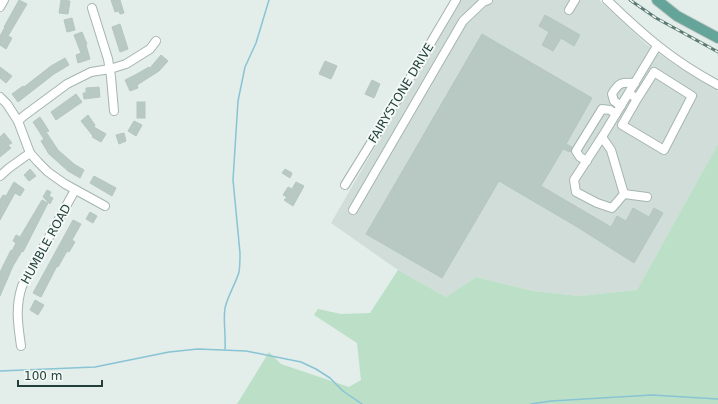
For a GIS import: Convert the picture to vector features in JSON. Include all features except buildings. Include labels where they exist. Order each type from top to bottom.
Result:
[{"type":"main road","points":[[657,0],[677,16],[718,38]]},
{"type":"street","points":[[0,7],[4,0]]},
{"type":"street","name":"FAIRYSTONE DRIVE","points":[[345,185],[456,0]]},
{"type":"street","points":[[354,210],[463,21],[486,0]]},
{"type":"street","points":[[569,10],[575,0]]},
{"type":"street","points":[[607,0],[657,46],[681,64],[718,85]]},
{"type":"street","points":[[92,8],[108,59],[114,111]]},
{"type":"street","points":[[18,122],[25,115],[70,82],[91,72],[110,69],[126,64],[150,49],[156,41]]},
{"type":"street","points":[[624,194],[612,208],[597,203],[576,192],[574,180],[657,46]]},
{"type":"street","points":[[654,72],[692,96],[664,150],[622,125],[637,99],[654,72]]},
{"type":"street","points":[[621,106],[614,101],[612,94],[623,82],[635,83]]},
{"type":"street","points":[[629,93],[637,99]]},
{"type":"street","points":[[0,97],[7,104],[18,122],[30,153],[48,172],[75,190],[105,206]]},
{"type":"street","points":[[587,161],[580,157],[576,151],[602,109],[610,110],[616,114]]},
{"type":"street","points":[[602,137],[611,150],[624,194]]},
{"type":"street","points":[[0,176],[30,153]]},
{"type":"street","name":"HUMBLE ROAD","points":[[21,346],[17,311],[18,298],[22,286],[75,190]]},
{"type":"street","points":[[624,194],[647,196]]},
{"type":"shaded area","points":[[460,0],[599,0],[646,44],[675,65],[718,91],[718,144],[637,290],[579,296],[533,291],[476,277],[446,297],[398,270],[331,223]]},
{"type":"green space","points":[[718,144],[718,404],[237,404],[269,352],[281,364],[349,387],[361,380],[357,343],[314,315],[318,309],[341,314],[370,313],[398,270],[446,297],[476,277],[533,291],[579,296],[637,290]]},
{"type":"waterway","points":[[225,349],[225,308],[238,276],[240,265],[233,180],[238,101],[245,67],[256,43],[269,0]]},
{"type":"waterway","points":[[0,371],[95,367],[169,352],[198,349],[246,351],[301,362],[330,378],[343,391],[362,404]]},
{"type":"waterway","points":[[531,404],[551,401],[652,395],[718,399]]},
{"type":"railway","points":[[630,0],[656,18],[718,52]]}]
